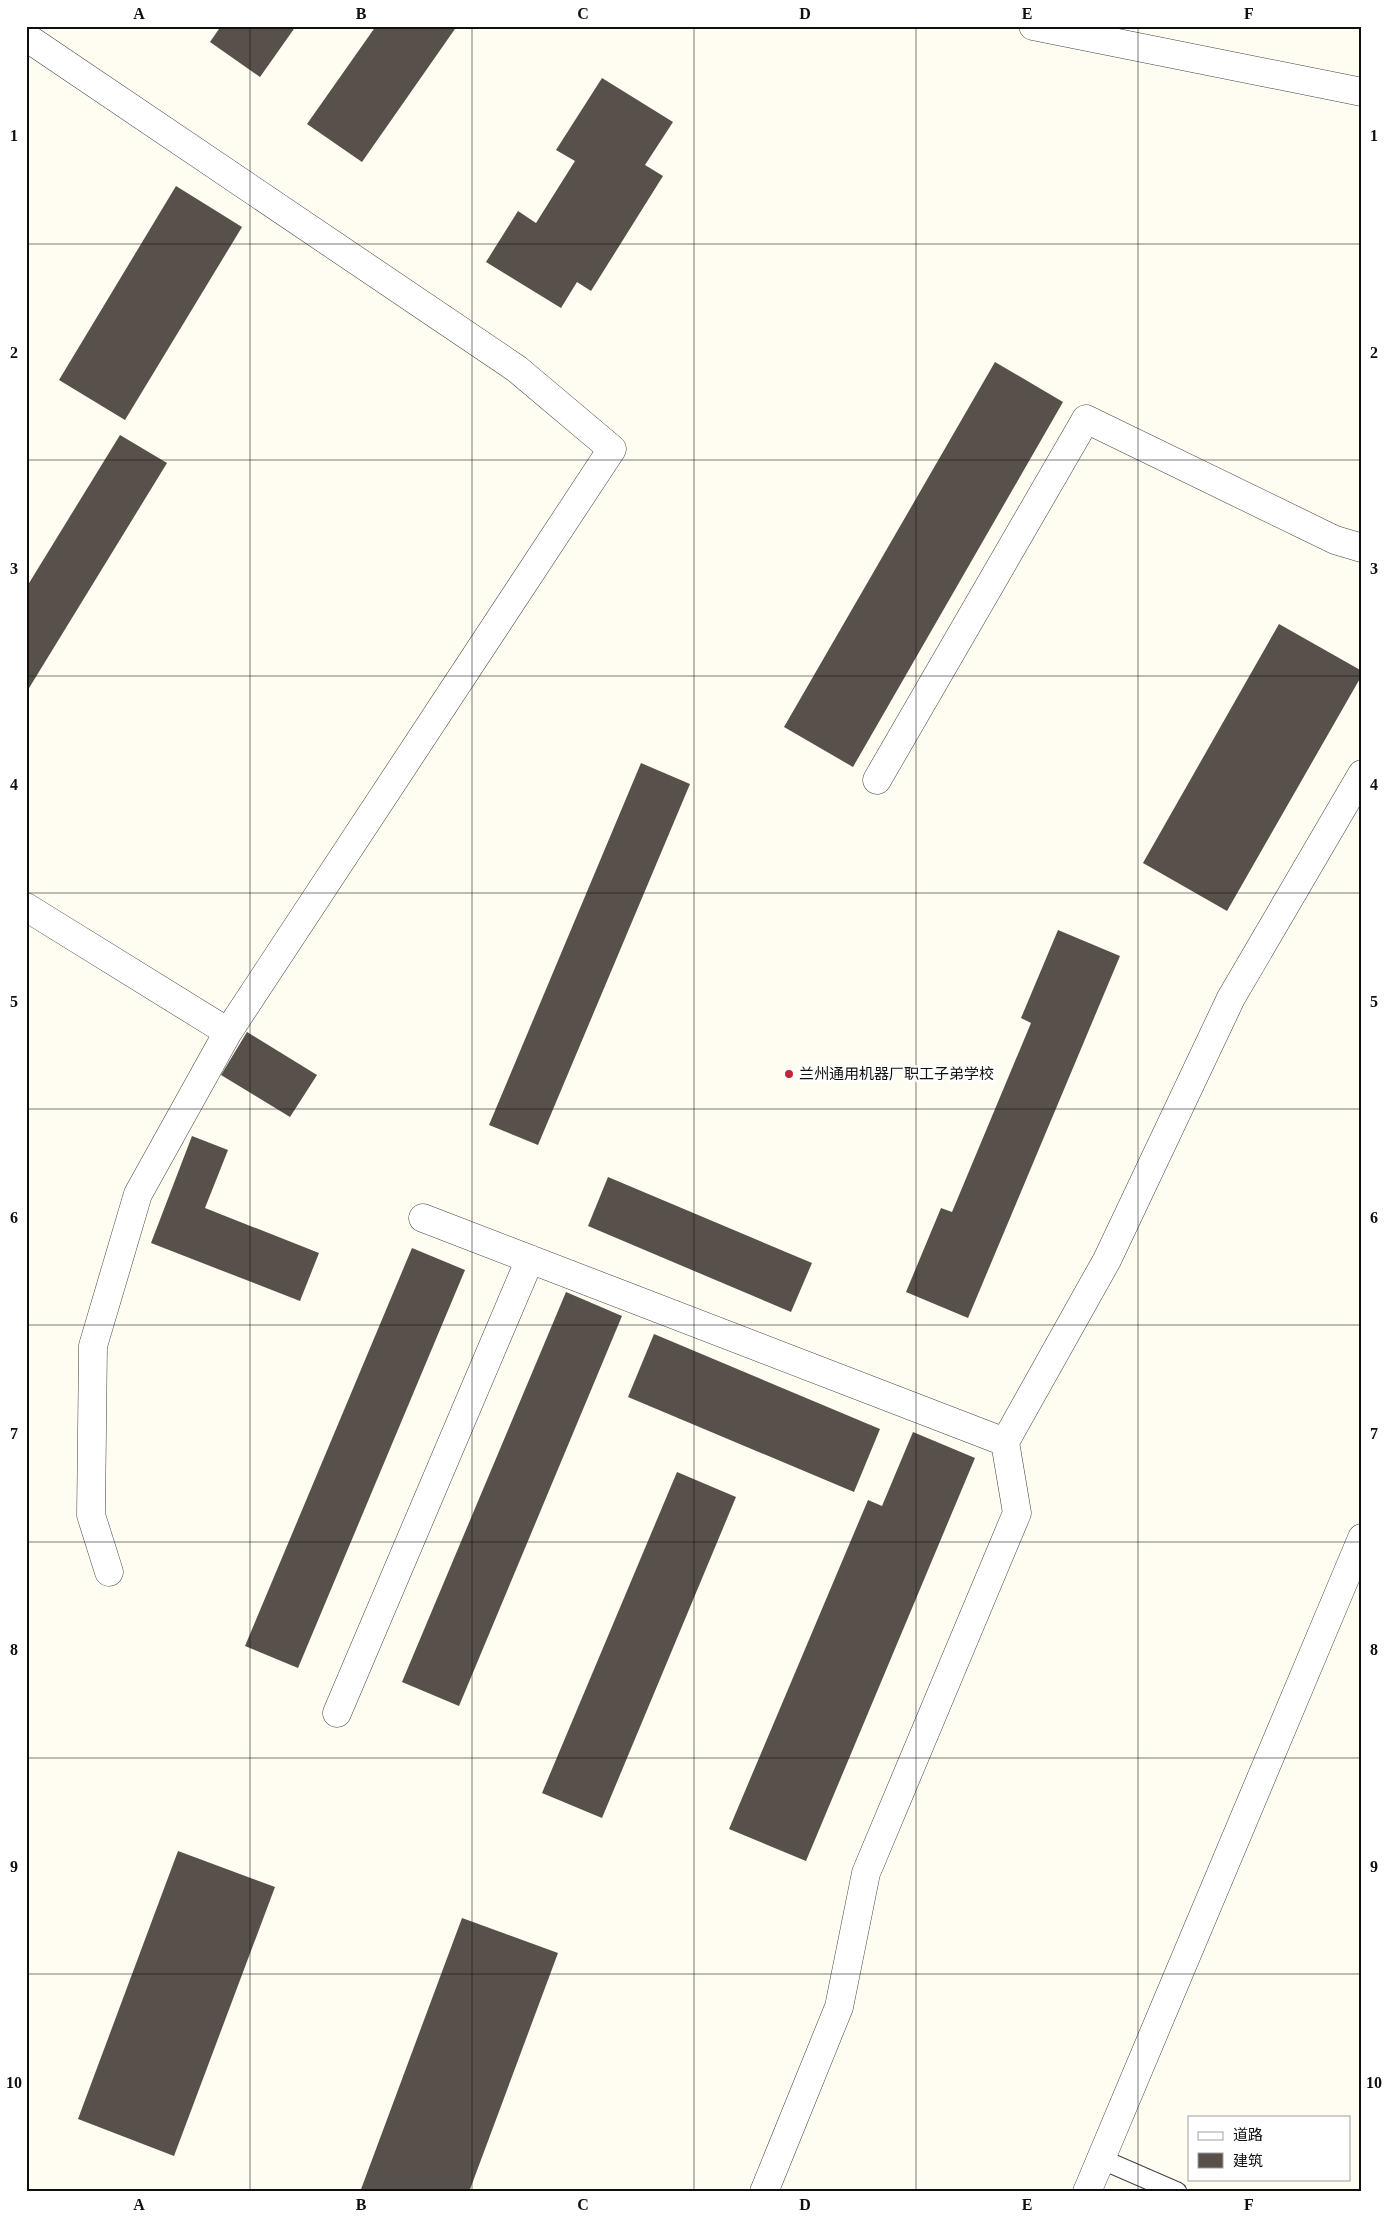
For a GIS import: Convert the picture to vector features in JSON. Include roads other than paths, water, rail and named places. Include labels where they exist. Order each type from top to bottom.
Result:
[{"type":"street","points":[[1033,26],[1362,92]]},
{"type":"street","points":[[26,37],[517,369],[612,449],[228,1032],[138,1194],[93,1346],[92,1515],[109,1572]]},
{"type":"street","points":[[877,780],[1086,419],[1335,540],[1362,548]]},
{"type":"street","points":[[764,2192],[839,2007],[866,1873],[1017,1513],[1006,1442],[1107,1260],[1231,998],[1362,774]]},
{"type":"street","points":[[26,907],[228,1032]]},
{"type":"street","points":[[423,1218],[1006,1442]]},
{"type":"street","points":[[337,1714],[530,1259]]},
{"type":"street","points":[[1087,2192],[1362,1538]]},
{"type":"lane","points":[[1101,2159],[1176,2192]]},
{"type":"place","name":"兰州通用机器厂职工子弟学校","points":[[789,1074]]}]
